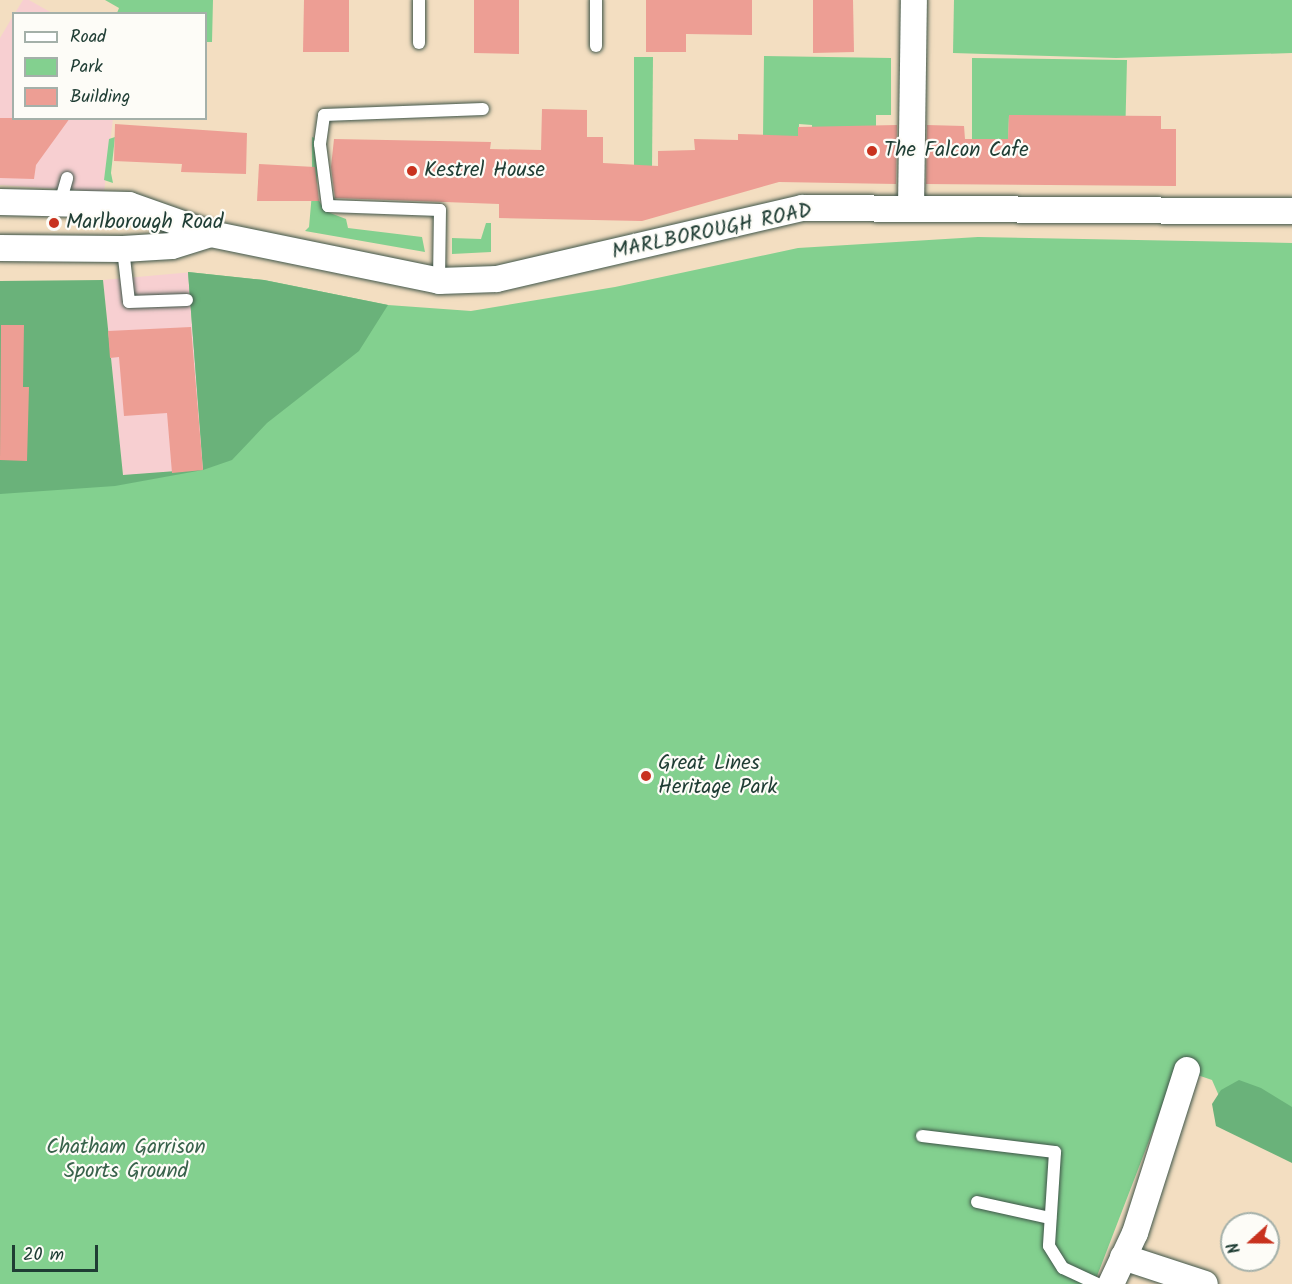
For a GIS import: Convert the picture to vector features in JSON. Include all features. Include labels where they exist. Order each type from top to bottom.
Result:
[{"type":"street","points":[[911,208],[914,0]]},
{"type":"street","name":"MARLBOROUGH ROAD","points":[[0,202],[129,205],[212,234],[439,281],[497,279],[802,208],[1292,211]]},
{"type":"street","name":"MARLBOROUGH ROAD","points":[[0,248],[123,249],[172,246],[212,234]]},
{"type":"street","points":[[1112,1284],[1135,1233],[1187,1070]]},
{"type":"street","points":[[1123,1257],[1205,1284]]},
{"type":"lane","points":[[419,0],[419,43]]},
{"type":"lane","points":[[596,0],[597,46]]},
{"type":"lane","points":[[439,281],[440,210],[328,206],[320,144],[324,115],[483,110]]},
{"type":"lane","points":[[60,203],[67,178]]},
{"type":"lane","points":[[123,249],[129,302],[187,300]]},
{"type":"lane","points":[[922,1136],[1052,1150],[1056,1156],[1049,1246],[1059,1264],[1098,1284]]},
{"type":"lane","points":[[977,1202],[1050,1218]]},
{"type":"shaded area","points":[[23,0],[29,0],[50,12],[16,12]]},
{"type":"shaded area","points":[[12,18],[12,120],[113,120],[104,192],[0,185],[0,38]]},
{"type":"shaded area","points":[[193,272],[209,468],[123,476],[103,280]]},
{"type":"green space","points":[[105,0],[213,0],[212,42],[207,42],[207,12],[117,12],[119,8]]},
{"type":"green space","points":[[954,0],[1292,0],[1292,53],[1116,58],[953,53]]},
{"type":"green space","points":[[764,56],[891,58],[891,115],[876,115],[876,130],[812,152],[812,125],[799,124],[798,153],[790,153],[790,136],[763,136]]},
{"type":"green space","points":[[634,57],[653,57],[652,168],[634,165]]},
{"type":"green space","points":[[972,58],[1127,60],[1125,142],[1020,115],[1009,115],[1008,148],[972,139]]},
{"type":"green space","points":[[115,137],[111,173],[113,183],[104,180],[109,139]]},
{"type":"green space","points":[[312,137],[317,139],[317,197],[325,211],[346,219],[348,228],[422,237],[425,252],[305,231],[309,227],[312,193]]},
{"type":"green space","points":[[486,223],[491,223],[491,252],[452,254],[452,238],[481,239]]},
{"type":"green space","name":"Great Lines Heritage Park","points":[[978,237],[1292,243],[1292,1134],[1226,1112],[1212,1080],[1177,1068],[1094,1284],[0,1284],[0,484],[203,470],[188,272],[264,280],[388,305],[471,311],[615,287],[798,248]]},
{"type":"green space","points":[[188,272],[264,280],[388,305],[359,351],[267,423],[232,460],[203,470],[115,486],[0,494],[0,281],[103,280],[123,475],[203,469]]},
{"type":"green space","points":[[1239,1080],[1261,1088],[1292,1107],[1292,1163],[1216,1126],[1212,1104],[1221,1090]]},
{"type":"building","points":[[304,0],[349,0],[349,52],[303,52]]},
{"type":"building","points":[[474,0],[519,0],[519,54],[474,53]]},
{"type":"building","points":[[646,0],[752,0],[752,35],[686,34],[686,52],[646,52]]},
{"type":"building","points":[[813,0],[853,0],[854,52],[813,53]]},
{"type":"building","points":[[542,109],[587,110],[587,137],[603,137],[603,163],[658,166],[658,151],[695,150],[694,139],[738,140],[738,134],[798,136],[798,127],[897,125],[896,184],[779,182],[642,221],[499,218],[499,204],[335,198],[331,167],[334,139],[491,142],[490,149],[541,150]]},
{"type":"building","points":[[1009,115],[1161,116],[1161,129],[1176,129],[1176,186],[926,184],[927,125],[964,126],[965,139],[1008,139]]},
{"type":"building","points":[[0,118],[69,120],[36,165],[34,179],[0,178]]},
{"type":"building","points":[[115,124],[247,133],[246,174],[181,172],[182,164],[114,161]]},
{"type":"building","points":[[259,164],[315,167],[319,201],[257,201]]},
{"type":"building","points":[[1,325],[24,325],[23,387],[29,387],[27,461],[0,460]]},
{"type":"building","points":[[191,327],[203,470],[172,473],[167,413],[124,416],[119,357],[110,358],[108,331]]},
{"type":"place","name":"The Falcon Cafe","points":[[872,151]]},
{"type":"place","name":"Kestrel House","points":[[412,171]]},
{"type":"place","name":"Marlborough Road","points":[[54,223]]},
{"type":"place","name":"Great Lines Heritage Park","points":[[646,776]]},
{"type":"park label","name":"Chatham Garrison Sports Ground","points":[[126,1160]]}]
